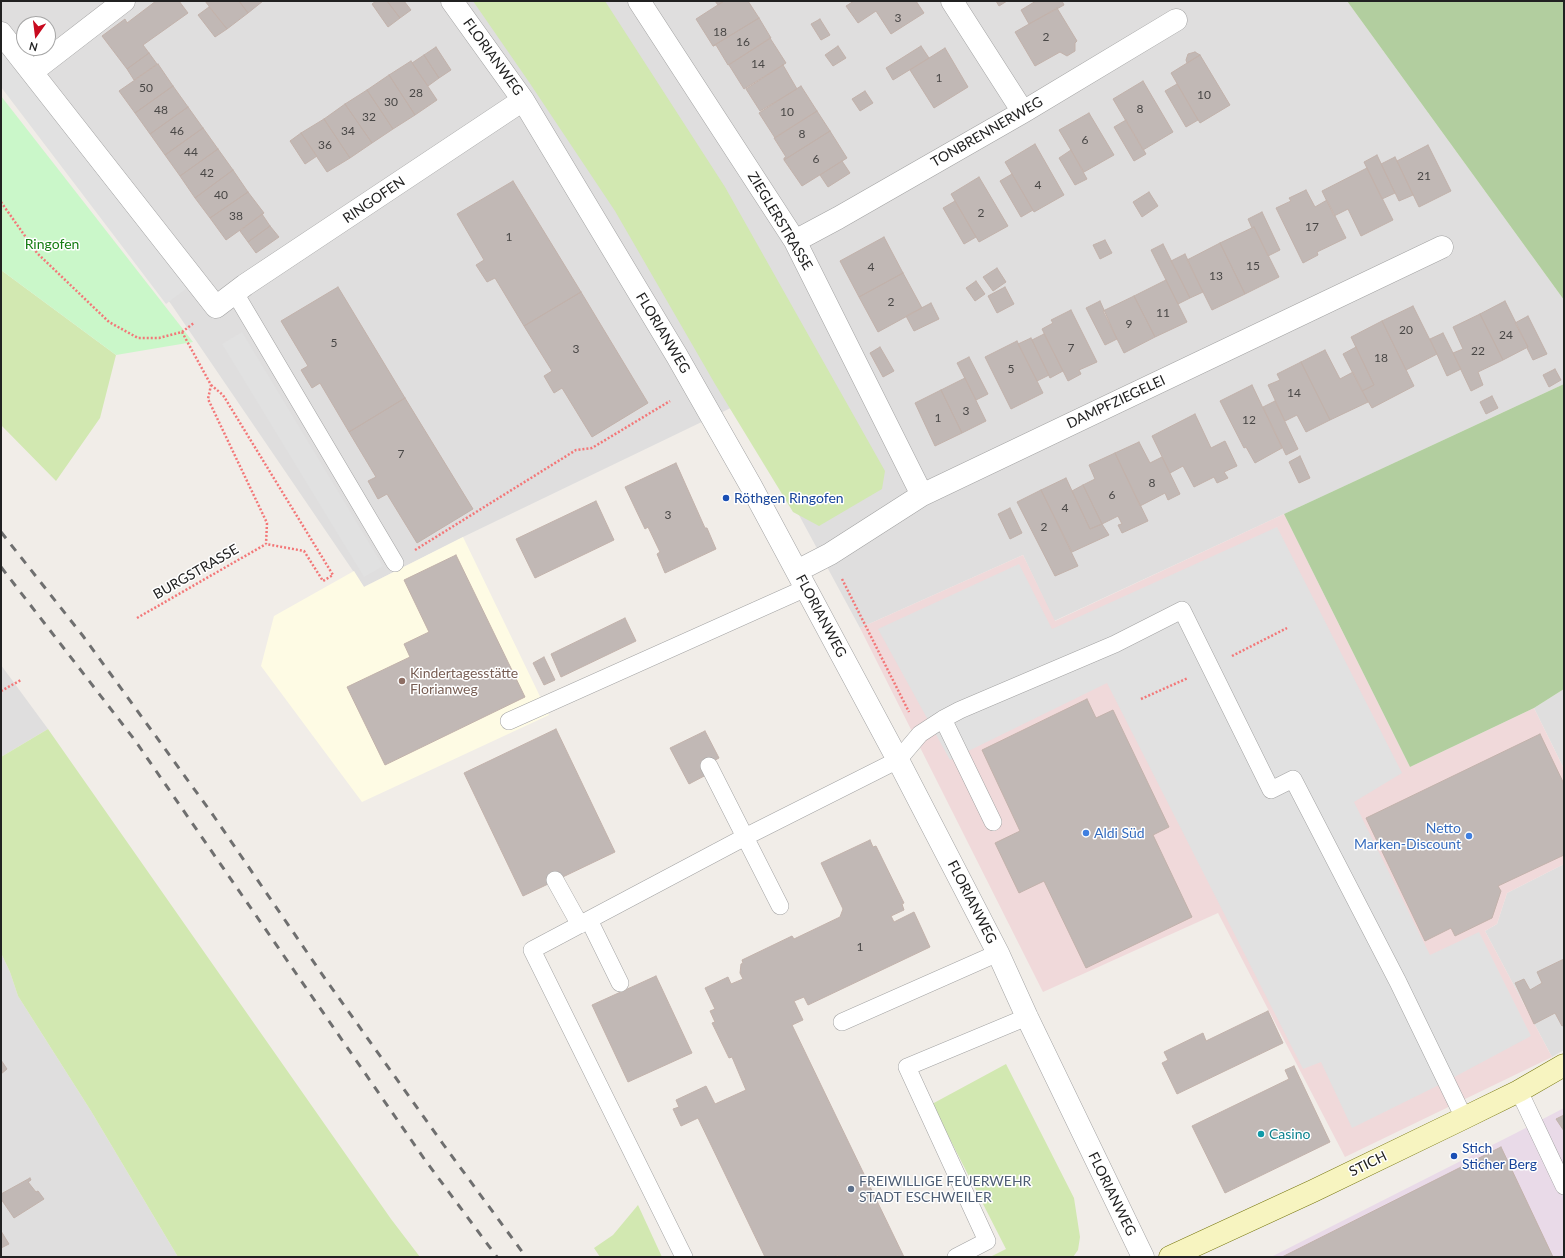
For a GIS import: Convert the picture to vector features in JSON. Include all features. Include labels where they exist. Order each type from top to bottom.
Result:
[{"type":"main road","name":"STICH","points":[[1170,1257],[1464,1118],[1564,1065]]},
{"type":"street","points":[[32,72],[124,1]]},
{"type":"street","name":"FLORIANWEG","points":[[452,1],[523,100],[695,386],[802,579],[998,953],[1143,1257]]},
{"type":"street","name":"ZIEGLERSTRASSE","points":[[639,1],[795,241],[922,495]]},
{"type":"street","points":[[952,1],[1023,112]]},
{"type":"street","name":"TONBRENNERWEG","points":[[795,241],[1023,112],[1176,20]]},
{"type":"street","name":"RINGOFEN","points":[[1,33],[216,307],[523,100]]},
{"type":"street","name":"DAMPFZIEGELEI","points":[[802,579],[830,554],[922,495],[1442,247]]},
{"type":"lane","points":[[235,293],[395,563]]},
{"type":"lane","points":[[509,721],[802,579]]},
{"type":"lane","points":[[684,1257],[532,950],[745,837],[898,760],[920,734],[960,710],[1115,644],[1182,610],[1271,790],[1293,779],[1398,982],[1464,1118]]},
{"type":"lane","points":[[943,719],[993,822]]},
{"type":"lane","points":[[709,766],[780,906]]},
{"type":"lane","points":[[555,880],[584,922],[620,983]]},
{"type":"lane","points":[[842,1022],[998,953]]},
{"type":"lane","points":[[956,1257],[987,1241],[907,1067],[1027,1016]]},
{"type":"lane","points":[[1519,1090],[1564,1186]]},
{"type":"path","points":[[1,202],[37,253],[110,322],[138,338],[159,338],[182,332],[211,385],[223,395],[333,575],[323,581],[304,551],[266,544],[267,522],[208,399],[211,385]]},
{"type":"path","points":[[395,563],[576,450],[592,448],[695,386]]},
{"type":"path","name":"BURGSTRASSE","points":[[137,618],[266,544]]},
{"type":"path","points":[[830,554],[920,734]]},
{"type":"path","points":[[1,691],[21,680]]},
{"type":"shaded area","points":[[1,1],[1347,1],[1564,300],[1564,384],[1054,621],[1023,555],[860,628],[739,404],[463,537],[364,587],[171,304],[1,84]]},
{"type":"shaded area","points":[[1,43],[187,288],[166,304],[1,87]]},
{"type":"shaded area","points":[[242,332],[383,566],[364,577],[222,344]]},
{"type":"shaded area","points":[[1284,514],[1410,767],[1534,708],[1564,769],[1564,864],[1507,893],[1497,924],[1485,931],[1552,1057],[1345,1157],[1218,913],[1043,992],[860,628],[1023,555],[1055,621]]},
{"type":"shaded area","points":[[1277,527],[1402,773],[1354,802],[1430,955],[1479,932],[1531,1036],[1445,1082],[1352,1128],[1321,1062],[1303,1069],[1107,683],[950,760],[878,629],[1019,564],[1052,629]]},
{"type":"shaded area","name":"Kindertagesstätte Florianweg","points":[[463,537],[549,715],[362,802],[261,666],[274,616],[354,571],[364,587]]},
{"type":"shaded area","points":[[1,665],[48,729],[1,757]]},
{"type":"shaded area","points":[[1564,689],[1564,769],[1534,708]]},
{"type":"shaded area","points":[[1564,864],[1564,1050],[1552,1057],[1485,931],[1497,924],[1507,893]]},
{"type":"shaded area","points":[[1,953],[10,972],[18,996],[91,1111],[178,1257],[1,1257]]},
{"type":"shaded area","points":[[1564,1108],[1564,1257],[1271,1257],[1516,1133]]},
{"type":"green space","points":[[473,1],[605,1],[725,187],[885,471],[882,489],[819,526],[793,512],[715,384],[615,211]]},
{"type":"green space","points":[[1347,1],[1564,1],[1564,300]]},
{"type":"green space","name":"Ringofen","points":[[1,96],[193,342],[116,355],[1,270]]},
{"type":"green space","points":[[1,270],[116,355],[100,418],[56,481],[1,425]]},
{"type":"green space","points":[[1564,384],[1564,689],[1534,708],[1410,767],[1284,514]]},
{"type":"green space","points":[[48,729],[391,1219],[420,1257],[178,1257],[91,1111],[18,996],[10,972],[1,953],[1,757]]},
{"type":"green space","points":[[1006,1064],[1074,1198],[1080,1237],[1078,1250],[1073,1257],[990,1257],[1006,1249],[932,1104]]},
{"type":"green space","points":[[638,1205],[662,1257],[600,1257],[594,1248],[613,1235]]},
{"type":"building","points":[[156,1],[179,1],[188,13],[143,45],[149,53],[127,69],[102,36],[125,19],[127,23]]},
{"type":"building","points":[[205,1],[239,1],[248,13],[227,29]]},
{"type":"building","points":[[239,1],[263,1],[248,13]]},
{"type":"building","points":[[376,1],[387,1],[400,18],[388,27],[372,4]]},
{"type":"building","points":[[387,1],[404,1],[411,10],[400,18]]},
{"type":"building","points":[[715,1],[724,1],[718,5]]},
{"type":"building","points":[[724,1],[748,1],[759,18],[713,46],[696,19]]},
{"type":"building","points":[[854,1],[916,1],[924,13],[891,34],[876,11],[858,23],[846,6]]},
{"type":"building","points":[[996,1],[1007,1],[999,6]]},
{"type":"building","points":[[1036,1],[1062,1],[1064,5],[1029,24],[1021,10]]},
{"type":"building","points":[[209,7],[227,29],[215,37],[198,15]]},
{"type":"building","points":[[1057,8],[1077,41],[1075,43],[1075,51],[1067,56],[1060,52],[1035,66],[1015,32]]},
{"type":"building","points":[[759,18],[771,38],[728,65],[716,45],[713,46]]},
{"type":"building","points":[[820,19],[830,35],[821,40],[811,24]]},
{"type":"building","points":[[770,38],[786,63],[744,89],[729,65]]},
{"type":"building","points":[[838,46],[846,58],[833,66],[825,55]]},
{"type":"building","points":[[921,46],[929,58],[893,80],[886,68]]},
{"type":"building","points":[[436,47],[451,70],[439,78],[424,55]]},
{"type":"building","points":[[945,48],[968,87],[934,108],[910,70]]},
{"type":"building","points":[[1195,52],[1200,55],[1187,63],[1186,60],[1188,54]]},
{"type":"building","points":[[149,53],[157,64],[134,80],[127,69]]},
{"type":"building","points":[[424,55],[439,78],[428,86],[412,63]]},
{"type":"building","points":[[1200,55],[1230,105],[1200,123],[1171,73]]},
{"type":"building","points":[[411,61],[437,100],[415,115],[389,75]]},
{"type":"building","points":[[158,64],[173,86],[135,113],[119,91]]},
{"type":"building","points":[[783,65],[797,89],[760,111],[746,89]]},
{"type":"building","points":[[389,75],[415,115],[393,129],[367,90]]},
{"type":"building","points":[[1143,81],[1173,132],[1143,150],[1113,99]]},
{"type":"building","points":[[1177,84],[1198,120],[1186,127],[1165,91]]},
{"type":"building","points":[[173,86],[188,107],[150,134],[135,113]]},
{"type":"building","points":[[801,86],[817,111],[775,138],[759,113]]},
{"type":"building","points":[[367,90],[393,129],[372,143],[345,104]]},
{"type":"building","points":[[865,91],[873,103],[860,111],[852,99]]},
{"type":"building","points":[[345,104],[372,143],[350,158],[324,119]]},
{"type":"building","points":[[188,107],[203,128],[165,155],[150,134]]},
{"type":"building","points":[[817,111],[830,131],[784,160],[786,157],[774,138]]},
{"type":"building","points":[[1089,113],[1114,155],[1084,172],[1059,130]]},
{"type":"building","points":[[324,119],[350,158],[327,172],[301,133]]},
{"type":"building","points":[[1126,120],[1146,154],[1134,161],[1114,127]]},
{"type":"building","points":[[203,128],[218,149],[180,176],[165,155]]},
{"type":"building","points":[[830,131],[847,158],[802,186],[784,160]]},
{"type":"building","points":[[301,133],[317,156],[305,164],[290,141]]},
{"type":"building","points":[[1035,144],[1064,195],[1034,212],[1005,162]]},
{"type":"building","points":[[1428,145],[1451,191],[1419,207],[1397,161]]},
{"type":"building","points":[[218,149],[233,170],[195,198],[180,176]]},
{"type":"building","points":[[1071,150],[1087,179],[1075,185],[1059,158]]},
{"type":"building","points":[[1377,155],[1395,193],[1382,199],[1364,162]]},
{"type":"building","points":[[1395,157],[1413,195],[1399,201],[1381,164]]},
{"type":"building","points":[[842,161],[850,173],[828,187],[820,175]]},
{"type":"building","points":[[1367,168],[1393,220],[1361,236],[1348,209],[1334,216],[1322,191]]},
{"type":"building","points":[[233,170],[248,192],[210,218],[195,198]]},
{"type":"building","points":[[1012,174],[1033,210],[1021,217],[1000,181]]},
{"type":"building","points":[[979,177],[1008,226],[979,242],[951,194]]},
{"type":"building","points":[[513,181],[581,292],[524,326],[495,278],[487,282],[476,265],[484,260],[457,214]]},
{"type":"building","points":[[1306,190],[1315,207],[1327,200],[1346,238],[1317,252],[1318,255],[1303,263],[1276,208],[1291,201],[1289,198]]},
{"type":"building","points":[[248,192],[264,213],[226,240],[210,218]]},
{"type":"building","points":[[1149,192],[1158,206],[1142,217],[1133,202]]},
{"type":"building","points":[[955,201],[976,237],[964,244],[943,208]]},
{"type":"building","points":[[1262,212],[1280,250],[1268,256],[1254,227],[1252,228],[1248,219]]},
{"type":"building","points":[[262,214],[270,226],[248,242],[240,231]]},
{"type":"building","points":[[270,226],[279,237],[256,253],[248,242]]},
{"type":"building","points":[[1254,227],[1279,277],[1245,294],[1220,243]]},
{"type":"building","points":[[884,237],[903,273],[859,297],[840,261]]},
{"type":"building","points":[[1105,240],[1112,253],[1100,259],[1093,245]]},
{"type":"building","points":[[1220,243],[1245,294],[1212,310],[1187,260]]},
{"type":"building","points":[[1163,244],[1190,298],[1178,304],[1151,250]]},
{"type":"building","points":[[1185,254],[1203,292],[1190,298],[1171,261]]},
{"type":"building","points":[[997,268],[1006,282],[993,291],[983,277]]},
{"type":"building","points":[[903,273],[922,308],[878,332],[859,297]]},
{"type":"building","points":[[1166,280],[1187,322],[1155,337],[1134,296]]},
{"type":"building","points":[[976,281],[985,294],[975,301],[966,288]]},
{"type":"building","points":[[338,287],[405,398],[349,432],[320,383],[312,388],[301,370],[308,366],[281,321]]},
{"type":"building","points":[[1005,287],[1014,304],[997,313],[988,296]]},
{"type":"building","points":[[581,292],[648,403],[592,437],[562,388],[554,393],[544,376],[552,371],[524,326]]},
{"type":"building","points":[[1134,296],[1155,337],[1124,353],[1103,311]]},
{"type":"building","points":[[1100,301],[1117,339],[1105,345],[1086,308]]},
{"type":"building","points":[[1505,301],[1528,347],[1503,360],[1480,314]]},
{"type":"building","points":[[931,303],[939,319],[914,331],[906,316]]},
{"type":"building","points":[[1413,306],[1437,354],[1406,370],[1382,321]]},
{"type":"building","points":[[1071,310],[1097,362],[1079,370],[1081,374],[1068,381],[1042,329],[1053,323],[1051,320]]},
{"type":"building","points":[[1480,314],[1503,360],[1478,372],[1483,385],[1471,391],[1453,353],[1463,349],[1453,327]]},
{"type":"building","points":[[1528,316],[1547,354],[1533,360],[1515,323]]},
{"type":"building","points":[[1382,321],[1414,386],[1372,408],[1362,391],[1374,385],[1351,337]]},
{"type":"building","points":[[1443,333],[1461,369],[1447,376],[1430,339]]},
{"type":"building","points":[[1044,334],[1063,371],[1050,378],[1032,340]]},
{"type":"building","points":[[1031,338],[1049,375],[1037,381],[1018,344]]},
{"type":"building","points":[[1017,341],[1043,393],[1011,409],[985,357]]},
{"type":"building","points":[[880,347],[894,371],[883,377],[870,353]]},
{"type":"building","points":[[1356,347],[1374,385],[1362,391],[1343,354]]},
{"type":"building","points":[[1325,350],[1340,379],[1353,372],[1368,402],[1330,420],[1301,362]]},
{"type":"building","points":[[969,357],[988,394],[976,400],[957,363]]},
{"type":"building","points":[[1301,362],[1330,420],[1306,432],[1297,415],[1285,421],[1268,385],[1280,380],[1277,374]]},
{"type":"building","points":[[1555,369],[1561,380],[1549,387],[1543,375]]},
{"type":"building","points":[[965,378],[986,421],[962,433],[941,390]]},
{"type":"building","points":[[1252,385],[1282,448],[1255,463],[1246,447],[1244,448],[1220,401]]},
{"type":"building","points":[[941,390],[962,433],[935,446],[915,403]]},
{"type":"building","points":[[1492,396],[1498,408],[1486,414],[1480,402]]},
{"type":"building","points":[[405,398],[473,509],[417,543],[387,494],[378,499],[368,481],[376,477],[349,432]]},
{"type":"building","points":[[1275,401],[1298,449],[1286,455],[1263,407]]},
{"type":"building","points":[[1195,414],[1211,448],[1225,441],[1237,466],[1224,472],[1228,478],[1217,483],[1214,477],[1194,487],[1183,466],[1170,473],[1152,436]]},
{"type":"building","points":[[1139,442],[1150,463],[1162,457],[1180,494],[1168,500],[1165,493],[1140,506],[1115,453]]},
{"type":"building","points":[[1115,453],[1148,521],[1122,533],[1118,525],[1122,524],[1118,516],[1102,524],[1083,485],[1095,479],[1089,465]]},
{"type":"building","points":[[1300,456],[1310,478],[1299,483],[1289,462]]},
{"type":"building","points":[[676,463],[716,549],[665,573],[657,554],[660,552],[648,527],[645,529],[625,487]]},
{"type":"building","points":[[1066,478],[1090,529],[1102,524],[1109,535],[1072,552],[1041,490]]},
{"type":"building","points":[[1083,485],[1102,524],[1090,529],[1072,491]]},
{"type":"building","points":[[1041,490],[1078,566],[1055,576],[1017,502]]},
{"type":"building","points":[[596,501],[614,540],[535,578],[516,539]]},
{"type":"building","points":[[1010,508],[1022,533],[1010,539],[998,514]]},
{"type":"building","points":[[456,555],[525,697],[385,765],[347,687],[410,657],[404,644],[429,632],[404,580]]},
{"type":"building","points":[[625,618],[636,641],[561,677],[551,654]]},
{"type":"building","points":[[544,657],[555,680],[544,685],[533,663]]},
{"type":"building","name":"Aldi Süd","points":[[1087,699],[1096,718],[1113,710],[1169,827],[1153,835],[1192,917],[1086,968],[1044,881],[1019,893],[995,843],[1020,831],[982,750]]},
{"type":"building","points":[[556,729],[615,852],[523,896],[464,773]]},
{"type":"building","points":[[705,731],[719,758],[704,766],[708,774],[689,784],[670,748]]},
{"type":"building","name":"Netto Marken-Discount","points":[[1540,734],[1564,784],[1564,855],[1498,886],[1501,891],[1492,918],[1455,936],[1451,928],[1425,941],[1366,818]]},
{"type":"building","points":[[870,840],[873,847],[876,846],[904,903],[902,904],[904,910],[891,916],[894,922],[914,912],[930,947],[808,1005],[804,997],[794,1001],[803,1020],[792,1025],[904,1257],[839,1257],[838,1255],[834,1257],[765,1257],[698,1118],[681,1126],[673,1109],[679,1107],[676,1100],[706,1086],[715,1104],[746,1090],[732,1057],[729,1058],[712,1023],[715,1022],[710,1011],[715,1009],[705,988],[728,977],[731,984],[743,979],[740,973],[741,964],[743,963],[742,960],[792,936],[794,939],[840,917],[843,909],[821,863]]},
{"type":"building","points":[[1564,959],[1564,1025],[1562,1026],[1555,1013],[1534,1024],[1515,983],[1524,979],[1530,990],[1542,983],[1537,972]]},
{"type":"building","points":[[656,976],[692,1053],[628,1082],[592,1005]]},
{"type":"building","points":[[1268,1011],[1283,1043],[1177,1094],[1162,1063],[1168,1060],[1164,1052],[1203,1033],[1206,1041]]},
{"type":"building","points":[[1,1060],[7,1069],[1,1074]]},
{"type":"building","name":"Casino","points":[[1294,1066],[1330,1142],[1225,1193],[1192,1126],[1289,1079],[1285,1070]]},
{"type":"building","points":[[1564,1115],[1564,1131],[1556,1119]]},
{"type":"building","points":[[1501,1147],[1553,1257],[1282,1257]]},
{"type":"building","points":[[30,1178],[31,1180],[28,1182],[44,1199],[14,1218],[1,1199],[1,1194]]},
{"type":"building","points":[[1,1231],[9,1244],[1,1248]]},
{"type":"railway","points":[[1,532],[83,636],[213,815],[326,980],[526,1257]]},
{"type":"railway","points":[[1,567],[134,739],[425,1160],[497,1257]]},
{"type":"place","name":"Röthgen Ringofen","points":[[726,498]]},
{"type":"place","name":"Kindertagesstätte Florianweg","points":[[402,681]]},
{"type":"place","name":"Aldi Süd","points":[[1086,833]]},
{"type":"place","name":"Netto Marken-Discount","points":[[1469,836]]},
{"type":"place","name":"Casino","points":[[1261,1134]]},
{"type":"place","name":"Stich Sticher Berg","points":[[1454,1156]]},
{"type":"place","name":"FREIWILLIGE FEUERWEHR STADT ESCHWEILER","points":[[851,1189]]}]
